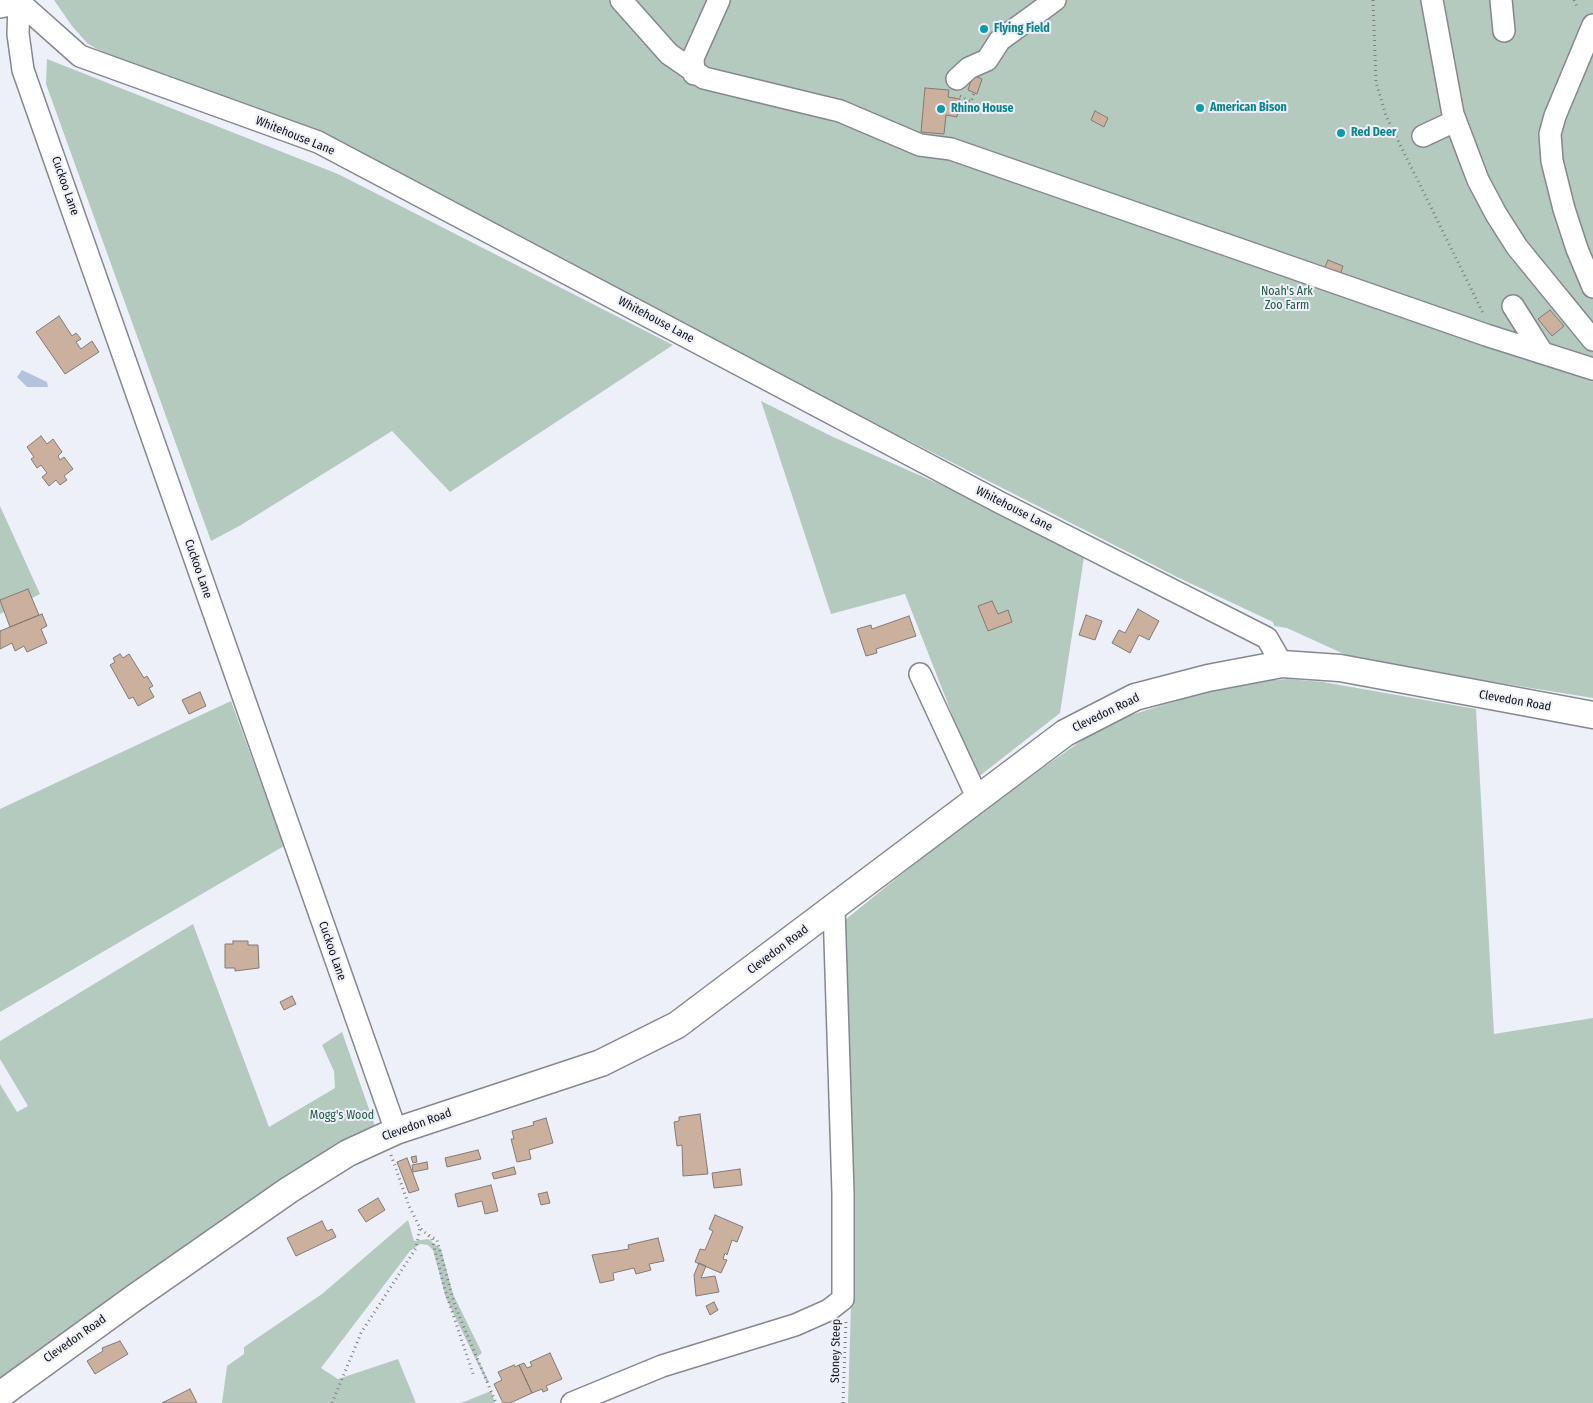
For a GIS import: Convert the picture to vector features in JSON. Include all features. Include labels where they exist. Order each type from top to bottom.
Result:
[{"type":"main road","name":"Clevedon Road","points":[[0,1395],[111,1314],[289,1190],[348,1153],[396,1131],[602,1063],[676,1025],[1065,733],[1135,697],[1208,678],[1282,664],[1340,668],[1593,715]]},
{"type":"street","points":[[621,0],[669,54],[694,74],[704,78],[840,111],[920,145],[951,149],[1486,335],[1593,369]]},
{"type":"street","points":[[694,74],[693,58],[719,0]]},
{"type":"street","points":[[957,79],[969,68],[987,60],[1000,40],[1055,0]]},
{"type":"street","points":[[1432,0],[1455,120],[1467,156],[1496,214],[1542,279],[1593,340]]},
{"type":"street","points":[[1502,0],[1504,31]]},
{"type":"street","name":"Whitehouse Lane","points":[[12,4],[80,56],[318,142],[999,502],[1267,638],[1282,664]]},
{"type":"street","name":"Cuckoo Lane","points":[[12,4],[24,70],[396,1131]]},
{"type":"street","points":[[1593,25],[1555,116],[1550,134],[1552,161],[1564,209],[1577,250],[1593,287]]},
{"type":"street","points":[[1423,136],[1455,120]]},
{"type":"street","points":[[1513,306],[1542,352]]},
{"type":"street","points":[[920,674],[978,799]]},
{"type":"street","points":[[572,1403],[662,1366],[796,1325],[821,1314],[843,1300],[843,1193],[834,908]]},
{"type":"path","points":[[1373,0],[1376,82],[1386,116],[1486,320],[1486,335]]},
{"type":"path","points":[[1574,0],[1577,7]]},
{"type":"path","points":[[967,101],[971,102],[974,93]]},
{"type":"path","points":[[396,1174],[420,1228],[432,1239],[445,1290],[473,1374]]},
{"type":"path","points":[[332,1403],[361,1333],[416,1248],[420,1228]]},
{"type":"path","points":[[428,1235],[437,1240],[455,1306],[496,1403]]},
{"type":"path","name":"Stoney Steep","points":[[843,1300],[846,1316],[843,1403]]},
{"type":"green space","name":"Noah's Ark Zoo Farm","points":[[54,0],[1593,0],[1593,698],[1357,660],[1287,628],[1274,626],[1273,622],[1179,578],[906,439],[905,445],[406,180],[127,64],[95,48],[87,43],[72,26]]},
{"type":"green space","points":[[47,59],[338,174],[673,345],[450,492],[392,431],[241,525],[211,541],[46,84]]},
{"type":"green space","points":[[761,401],[831,436],[991,507],[1084,557],[1060,713],[977,778],[905,594],[831,614]]},
{"type":"green space","points":[[0,506],[40,594],[0,614]]},
{"type":"green space","points":[[1288,679],[1323,682],[1476,709],[1494,1034],[1593,1018],[1593,1403],[848,1403],[851,1306],[842,937],[845,920],[966,822],[1091,734],[1122,718],[1197,694],[1260,681]]},
{"type":"green space","points":[[231,701],[284,846],[0,1012],[0,809]]},
{"type":"green space","name":"Mogg's Wood","points":[[193,924],[269,1127],[335,1088],[334,1071],[322,1045],[342,1032],[376,1129],[0,1385],[0,1084],[17,1112],[28,1106],[0,1059],[0,1041]]},
{"type":"green space","points":[[408,1220],[414,1241],[428,1239],[441,1249],[453,1294],[482,1353],[477,1357],[489,1382],[487,1383],[446,1298],[433,1250],[428,1245],[420,1244],[410,1251],[321,1368],[338,1379],[398,1359],[416,1403],[222,1403],[227,1366],[244,1354],[244,1347],[322,1294]]},
{"type":"green space","points":[[491,1391],[495,1403],[461,1403]]},
{"type":"water","points":[[22,370],[47,382],[48,387],[27,387],[17,377]]},
{"type":"building","points":[[973,75],[982,79],[977,94],[968,90]]},
{"type":"building","name":"Rhino House","points":[[925,88],[949,90],[948,97],[960,99],[957,117],[946,115],[944,134],[921,132]]},
{"type":"building","points":[[1095,111],[1108,118],[1104,127],[1091,120]]},
{"type":"building","points":[[1328,260],[1343,266],[1340,275],[1324,269]]},
{"type":"building","points":[[1550,310],[1564,326],[1552,336],[1538,319]]},
{"type":"building","points":[[59,316],[72,336],[76,333],[81,339],[76,342],[81,349],[92,341],[99,352],[65,374],[36,332]]},
{"type":"building","points":[[41,436],[47,444],[53,439],[62,452],[58,456],[60,460],[64,457],[73,469],[64,476],[67,480],[60,485],[56,480],[49,486],[42,477],[47,473],[41,465],[37,468],[31,459],[34,457],[27,447]]},
{"type":"building","points":[[28,589],[39,615],[10,627],[0,600]]},
{"type":"building","points":[[992,601],[998,614],[1008,610],[1012,622],[988,631],[978,606]]},
{"type":"building","points":[[1138,609],[1159,621],[1149,640],[1139,635],[1130,653],[1112,643],[1119,630],[1125,633]]},
{"type":"building","points":[[42,614],[47,626],[41,629],[47,643],[27,652],[24,646],[15,651],[12,643],[0,649],[0,631]]},
{"type":"building","points":[[1086,615],[1102,621],[1095,640],[1079,635]]},
{"type":"building","points":[[909,616],[916,636],[876,649],[877,653],[866,656],[857,629],[871,625],[872,629]]},
{"type":"building","points":[[120,654],[123,658],[129,654],[144,678],[147,676],[153,686],[149,688],[154,697],[138,706],[133,697],[129,699],[110,665],[115,662],[113,658]]},
{"type":"building","points":[[200,692],[206,706],[189,714],[182,700]]},
{"type":"building","points":[[233,941],[248,941],[248,945],[258,945],[259,968],[235,971],[235,968],[225,968],[225,944],[233,944]]},
{"type":"building","points":[[292,996],[296,1004],[284,1010],[280,1002]]},
{"type":"building","points":[[700,1114],[708,1174],[683,1176],[682,1145],[677,1146],[674,1122],[679,1121],[679,1117]]},
{"type":"building","points":[[546,1118],[553,1143],[529,1150],[531,1159],[517,1162],[511,1139],[514,1139],[512,1131],[534,1125],[533,1122]]},
{"type":"building","points":[[478,1150],[481,1159],[447,1167],[445,1158]]},
{"type":"building","points":[[416,1156],[417,1162],[413,1163],[411,1157]]},
{"type":"building","points":[[407,1158],[419,1190],[409,1193],[397,1162]]},
{"type":"building","points":[[427,1162],[428,1169],[413,1172],[412,1165]]},
{"type":"building","points":[[514,1167],[516,1174],[494,1179],[492,1173]]},
{"type":"building","points":[[740,1169],[742,1185],[714,1188],[712,1173]]},
{"type":"building","points":[[491,1185],[498,1211],[485,1214],[482,1201],[458,1207],[455,1194]]},
{"type":"building","points":[[547,1192],[550,1203],[541,1205],[538,1194]]},
{"type":"building","points":[[378,1198],[385,1210],[366,1222],[358,1210]]},
{"type":"building","points":[[715,1215],[743,1227],[737,1242],[732,1240],[727,1255],[725,1253],[723,1259],[727,1260],[721,1273],[695,1262],[700,1249],[705,1250],[713,1231],[709,1229]]},
{"type":"building","points":[[322,1221],[327,1231],[332,1229],[336,1237],[296,1256],[287,1238]]},
{"type":"building","points":[[658,1238],[664,1261],[649,1264],[651,1270],[636,1274],[634,1268],[613,1273],[614,1280],[600,1283],[592,1255],[629,1249],[628,1245]]},
{"type":"building","points":[[699,1263],[706,1266],[701,1278],[715,1276],[719,1292],[696,1296],[694,1275]]},
{"type":"building","points":[[714,1302],[718,1310],[710,1315],[706,1306]]},
{"type":"building","points":[[120,1341],[128,1354],[95,1374],[87,1361],[103,1351],[102,1348]]},
{"type":"building","points":[[550,1353],[562,1379],[546,1386],[548,1390],[543,1392],[542,1389],[532,1393],[519,1365],[524,1363],[527,1368],[532,1366],[530,1362]]},
{"type":"building","points":[[514,1365],[515,1367],[519,1365],[532,1393],[510,1403],[503,1403],[494,1384],[502,1380],[498,1372]]},
{"type":"building","points":[[190,1389],[197,1403],[162,1403]]},
{"type":"place","name":"Flying Field","points":[[984,29]]},
{"type":"place","name":"American Bison","points":[[1200,108]]},
{"type":"place","name":"Rhino House","points":[[941,109]]},
{"type":"place","name":"Red Deer","points":[[1341,133]]}]
